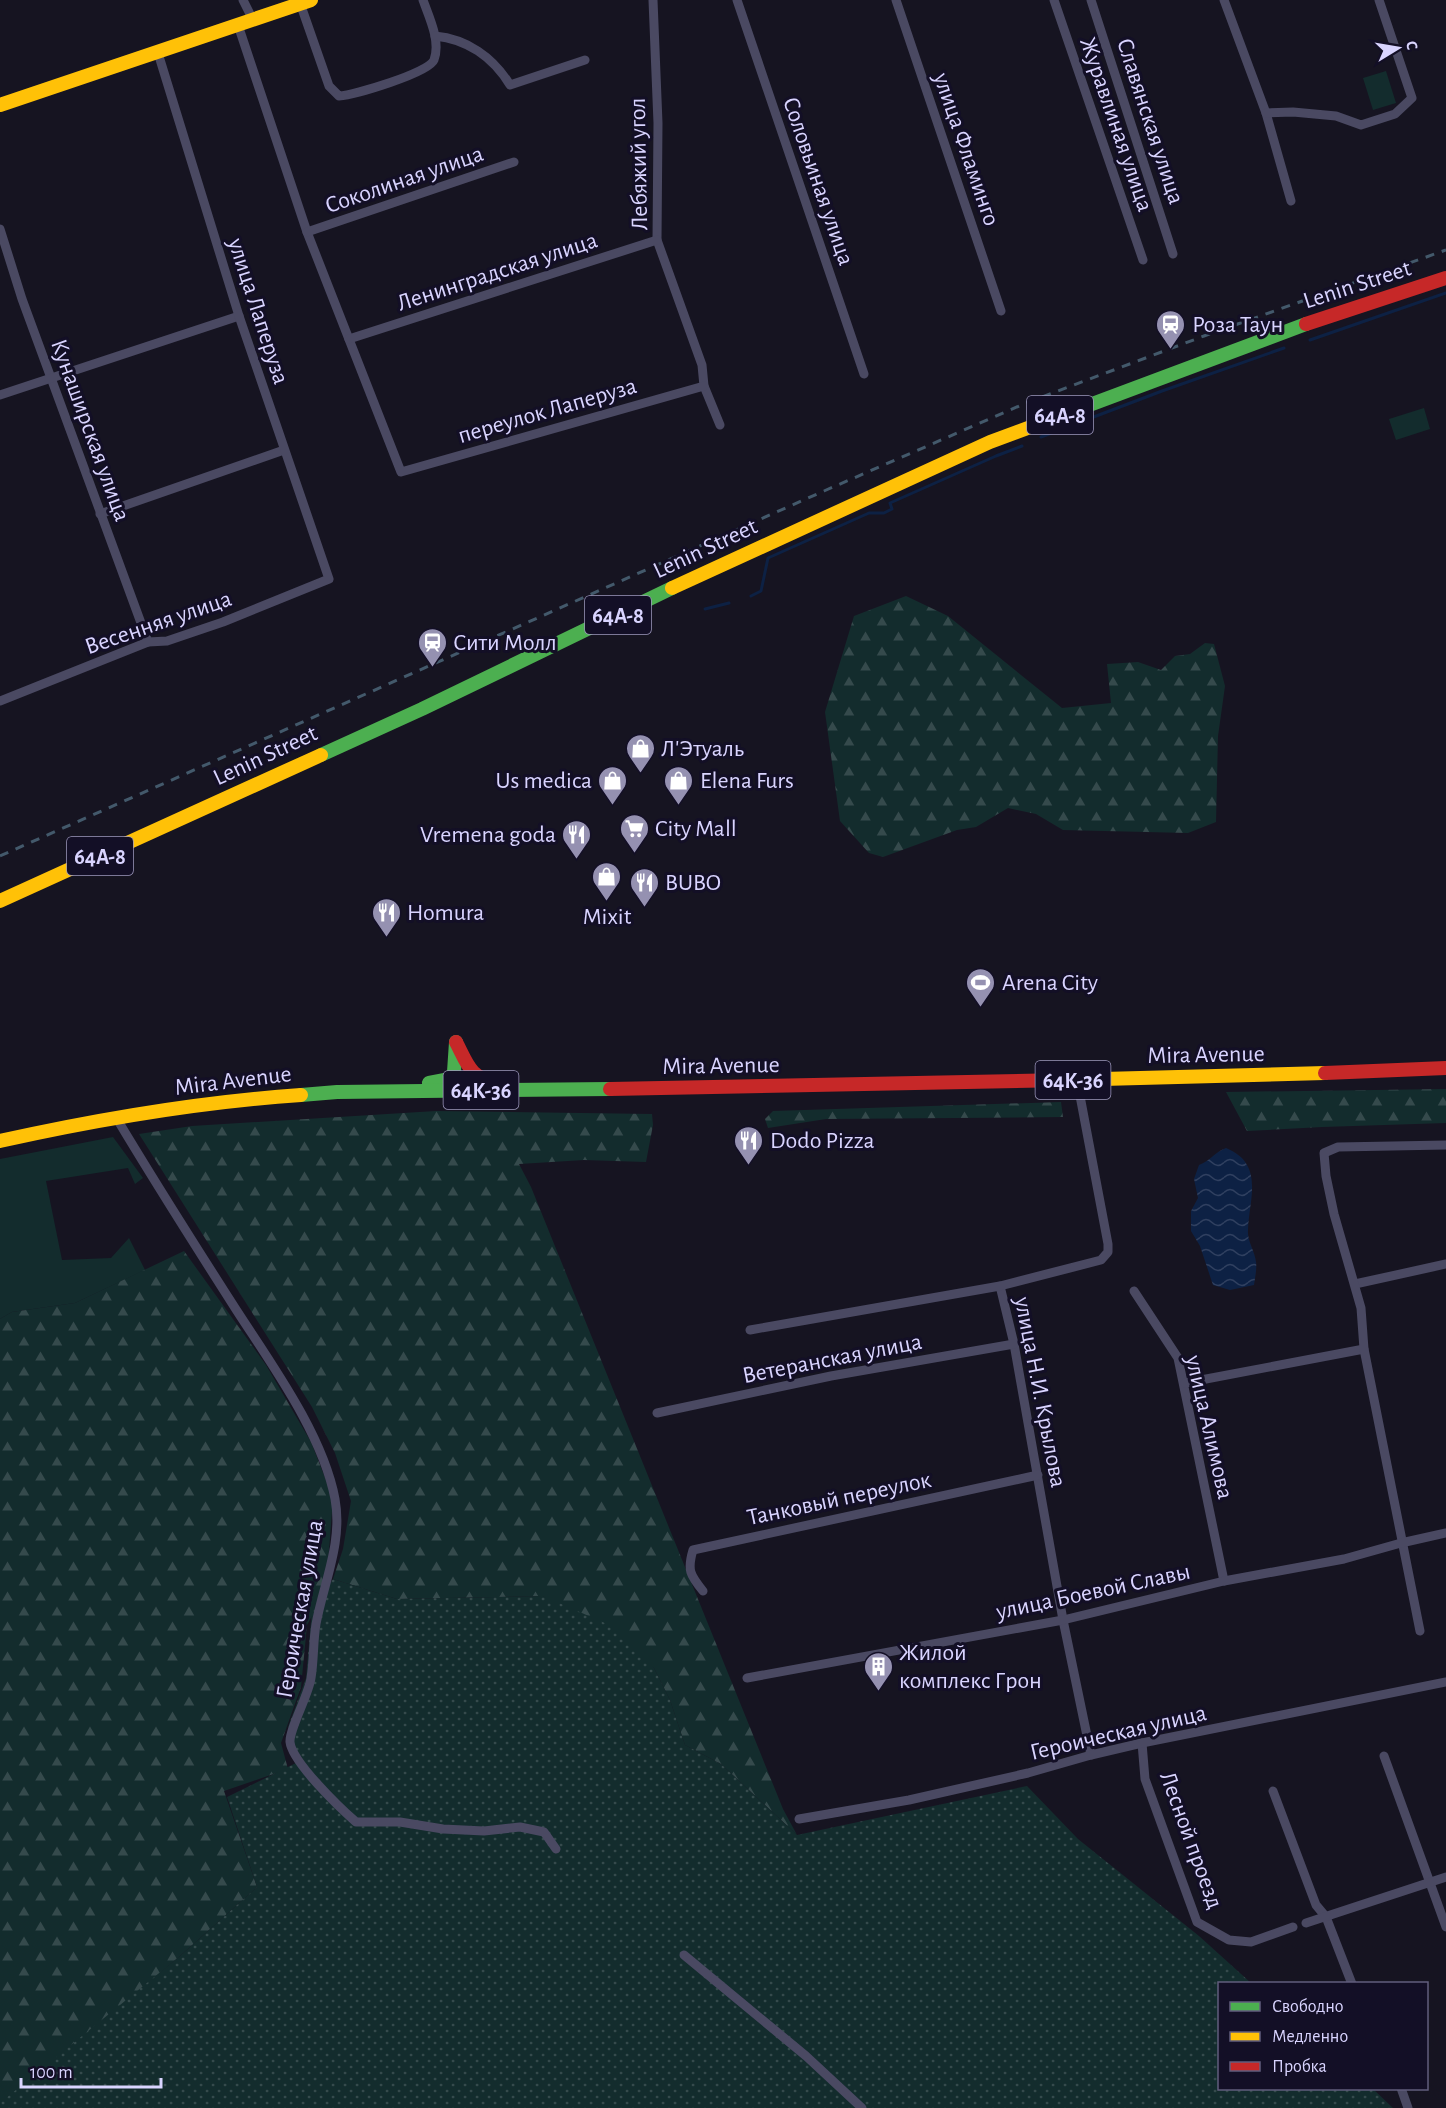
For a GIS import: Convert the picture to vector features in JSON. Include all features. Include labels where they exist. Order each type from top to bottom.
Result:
[{"type":"main road","points":[[0,105],[305,2]]},
{"type":"main road","name":"Lenin Street","points":[[0,901],[422,709],[686,581],[990,442],[1297,327],[1446,278]]},
{"type":"main road","points":[[456,1039],[470,1071],[476,1077],[493,1083],[514,1083],[544,1089]]},
{"type":"main road","points":[[456,1039],[466,1090]]},
{"type":"main road","points":[[388,1091],[409,1084],[435,1083],[450,1079],[454,1072],[456,1039]]},
{"type":"main road","points":[[1412,1070],[1430,1062],[1446,1062]]},
{"type":"main road","name":"Mira Avenue","points":[[0,1141],[239,1099],[337,1092],[700,1088],[1077,1080],[1446,1068]]},
{"type":"street","points":[[243,0],[254,20]]},
{"type":"street","points":[[305,2],[328,86],[339,96],[355,94],[426,69],[435,58],[435,36],[423,0]]},
{"type":"street","name":"Лебяжий угол","points":[[652,0],[658,123],[657,240],[702,365],[704,386],[720,425]]},
{"type":"street","name":"Соловьиная улица","points":[[737,0],[864,374]]},
{"type":"street","name":"улица Фламинго","points":[[896,0],[1001,311]]},
{"type":"street","name":"Журавлиная улица","points":[[1054,0],[1143,260]]},
{"type":"street","name":"Славянская улица","points":[[1091,0],[1173,254]]},
{"type":"street","points":[[1224,0],[1266,113],[1291,201]]},
{"type":"street","points":[[1266,113],[1293,112],[1336,116],[1361,124],[1395,114],[1412,98],[1379,0]]},
{"type":"street","points":[[238,25],[307,232],[350,339]]},
{"type":"street","points":[[435,36],[455,39],[476,49],[493,63],[510,85],[585,60]]},
{"type":"street","name":"улица Лаперуза","points":[[158,53],[239,316],[329,579]]},
{"type":"street","name":"Соколиная улица","points":[[307,232],[514,162]]},
{"type":"street","name":"Кунаширская улица","points":[[0,229],[100,514],[148,642]]},
{"type":"street","name":"Ленинградская улица","points":[[350,339],[657,240]]},
{"type":"street","points":[[0,395],[239,316]]},
{"type":"street","name":"переулок Лаперуза","points":[[350,339],[401,472],[704,386]]},
{"type":"street","points":[[100,514],[284,450]]},
{"type":"street","name":"Весенняя улица","points":[[0,701],[148,642],[167,641],[223,622],[329,579]]},
{"type":"street","name":"улица Н.И. Крылова","points":[[1077,1080],[1108,1252],[1101,1260],[1000,1286],[1014,1344],[1063,1620],[1091,1755]]},
{"type":"street","name":"Героическая улица","points":[[117,1119],[301,1413],[324,1460],[335,1499],[338,1526],[335,1548],[316,1622],[311,1678],[290,1741],[294,1755],[338,1806],[356,1822],[400,1822],[443,1829],[484,1831],[520,1827],[544,1832],[556,1849]]},
{"type":"street","points":[[1420,1632],[1364,1349],[1361,1308],[1334,1214],[1324,1153],[1338,1147],[1446,1145]]},
{"type":"street","points":[[1355,1284],[1446,1264]]},
{"type":"street","points":[[750,1330],[1000,1286]]},
{"type":"street","name":"улица Алимова","points":[[1134,1291],[1179,1358],[1224,1581]]},
{"type":"street","name":"Ветеранская улица","points":[[657,1413],[831,1376],[1014,1344]]},
{"type":"street","points":[[1185,1383],[1364,1349]]},
{"type":"street","name":"Танковый переулок","points":[[703,1591],[688,1566],[693,1550],[1038,1474]]},
{"type":"street","name":"улица Боевой Славы","points":[[747,1678],[1063,1620],[1224,1581],[1344,1559],[1446,1533]]},
{"type":"street","name":"Героическая улица","points":[[799,1819],[909,1800],[1028,1773],[1142,1743],[1446,1682]]},
{"type":"street","name":"Лесной проезд","points":[[1142,1743],[1145,1779],[1197,1922],[1228,1940],[1251,1942],[1293,1927]]},
{"type":"street","points":[[1384,1756],[1446,1927]]},
{"type":"street","points":[[1273,1791],[1316,1905],[1326,1917],[1352,1982]]},
{"type":"street","points":[[1306,1923],[1446,1877]]},
{"type":"street","points":[[684,1955],[806,2056],[862,2108]]},
{"type":"street","points":[[1402,2090],[1408,2108]]},
{"type":"green space","points":[[1386,71],[1396,103],[1373,110],[1363,78]]},
{"type":"green space","points":[[1424,408],[1430,429],[1396,440],[1389,419]]},
{"type":"green space","points":[[906,596],[948,616],[1062,708],[1111,703],[1107,664],[1138,662],[1161,670],[1175,656],[1190,654],[1205,643],[1214,644],[1225,686],[1218,736],[1216,822],[1188,833],[1063,830],[1036,814],[1008,808],[976,827],[957,830],[883,857],[869,853],[840,821],[825,712],[854,616]]},
{"type":"green space","points":[[1446,1089],[1446,1123],[1247,1131],[1226,1092]]},
{"type":"green space","points":[[1061,1102],[1063,1117],[826,1119],[768,1128],[765,1119],[773,1111]]},
{"type":"green space","points":[[436,1111],[652,1114],[653,1125],[646,1162],[584,1160],[519,1164],[531,1187],[783,1809],[797,1835],[721,1764],[685,1745],[670,1700],[654,1668],[543,1596],[397,1599],[333,1579],[343,1549],[351,1501],[335,1453],[312,1407],[139,1134],[192,1126]]},
{"type":"green space","points":[[113,1137],[143,1178],[135,1184],[128,1168],[46,1181],[62,1260],[111,1258],[129,1238],[145,1270],[75,1303],[12,1312],[0,1319],[0,1159]]},
{"type":"green space","points":[[184,1251],[266,1365],[311,1442],[333,1498],[326,1590],[307,1625],[301,1687],[281,1743],[288,1769],[224,1791],[257,1887],[180,1956],[0,2108],[0,1319],[12,1312],[75,1303]]},
{"type":"green space","points":[[333,1579],[397,1599],[543,1596],[614,1627],[654,1668],[670,1700],[685,1745],[721,1764],[797,1835],[1027,1786],[1078,1839],[1199,1936],[1250,1982],[1218,1982],[1218,2090],[1374,2090],[1393,2108],[0,2108],[0,2103],[180,1956],[257,1887],[227,1797],[298,1762],[288,1727],[306,1678],[312,1610]]},
{"type":"water","points":[[1226,1148],[1246,1163],[1250,1173],[1252,1195],[1248,1234],[1256,1265],[1254,1285],[1230,1290],[1213,1285],[1200,1246],[1191,1231],[1191,1211],[1198,1198],[1194,1179],[1199,1165]]},
{"type":"waterway","points":[[1310,340],[1446,293]]},
{"type":"waterway","points":[[1041,437],[1284,348]]},
{"type":"waterway","points":[[751,596],[761,591],[768,558],[869,513],[884,513],[892,509],[890,503],[1022,446]]},
{"type":"waterway","points":[[705,609],[729,603]]},
{"type":"railway","points":[[0,856],[1026,403],[1204,336],[1446,250]]},
{"type":"traffic: fast","points":[[1052,419],[1306,324]]},
{"type":"traffic: fast","points":[[321,755],[422,709],[672,588]]},
{"type":"traffic: fast","points":[[429,1083],[450,1079],[454,1072],[456,1042]]},
{"type":"traffic: fast","points":[[301,1095],[337,1092],[610,1089]]},
{"type":"traffic: slow","points":[[0,105],[311,0]]},
{"type":"traffic: slow","points":[[672,588],[990,442],[1052,419]]},
{"type":"traffic: slow","points":[[0,901],[321,755]]},
{"type":"traffic: slow","points":[[1065,1080],[1325,1073]]},
{"type":"traffic: slow","points":[[0,1141],[150,1112],[301,1095]]},
{"type":"traffic: jam","points":[[1306,324],[1446,278]]},
{"type":"traffic: jam","points":[[456,1042],[470,1069],[481,1078],[497,1083]]},
{"type":"traffic: jam","points":[[1325,1073],[1446,1068]]},
{"type":"traffic: jam","points":[[610,1089],[1065,1080]]},
{"type":"place","name":"Роза Таун","points":[[1171,350]]},
{"type":"place","name":"Сити Молл","points":[[432,668]]},
{"type":"place","name":"Л'Этуаль","points":[[640,774]]},
{"type":"place","name":"Us medica","points":[[613,806]]},
{"type":"place","name":"Elena Furs","points":[[679,806]]},
{"type":"place","name":"City Mall","points":[[634,854]]},
{"type":"place","name":"Vremena goda","points":[[577,860]]},
{"type":"place","name":"Mixit","points":[[607,902]]},
{"type":"place","name":"BUBO","points":[[644,908]]},
{"type":"place","name":"Homura","points":[[386,938]]},
{"type":"place","name":"Arena City","points":[[981,1008]]},
{"type":"place","name":"Dodo Pizza","points":[[749,1166]]},
{"type":"place","name":"Жилой комплекс Грон","points":[[878,1692]]}]
